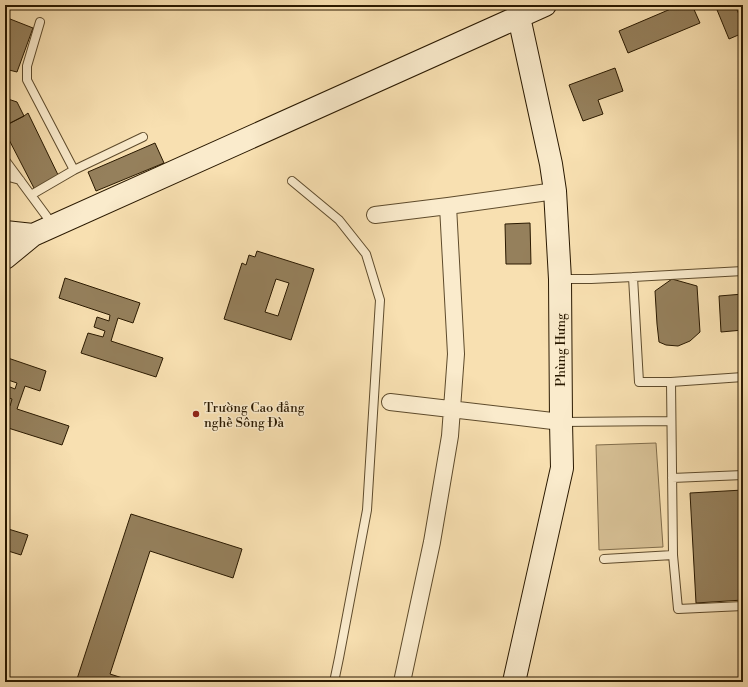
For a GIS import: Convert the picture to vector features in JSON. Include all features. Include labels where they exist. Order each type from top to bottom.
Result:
[{"type":"street","points":[[5,258],[32,235],[53,225],[545,5]]},
{"type":"street","name":"Phùng Hưng","points":[[514,682],[562,468],[560,279],[555,191],[551,164],[519,17]]},
{"type":"street","points":[[375,215],[555,191]]},
{"type":"street","points":[[402,682],[432,542],[450,436],[456,354],[448,206]]},
{"type":"street","points":[[5,232],[32,235]]},
{"type":"street","points":[[390,402],[561,422]]},
{"type":"lane","points":[[40,22],[27,66],[27,80],[74,170]]},
{"type":"lane","points":[[31,195],[74,170],[143,137]]},
{"type":"lane","points":[[5,160],[53,225]]},
{"type":"lane","points":[[5,176],[20,180]]},
{"type":"lane","points":[[292,181],[340,220],[366,254],[380,300],[368,510],[334,682]]},
{"type":"lane","points":[[560,279],[591,279],[743,271]]},
{"type":"lane","points":[[633,277],[639,382],[671,382],[743,377]]},
{"type":"lane","points":[[671,382],[674,554],[678,609],[743,606]]},
{"type":"lane","points":[[561,422],[671,421]]},
{"type":"lane","points":[[672,478],[743,475]]},
{"type":"lane","points":[[604,559],[674,554]]},
{"type":"shaded area","points":[[656,443],[663,547],[599,550],[596,445]]},
{"type":"building","points":[[680,5],[692,5],[700,23],[628,53],[619,31]]},
{"type":"building","points":[[715,5],[735,5],[743,24],[743,33],[729,39]]},
{"type":"building","points":[[5,17],[33,28],[17,72],[9,70],[5,79]]},
{"type":"building","points":[[615,68],[623,91],[598,100],[603,114],[583,121],[569,85]]},
{"type":"building","points":[[5,98],[17,102],[24,116],[8,124],[5,123]]},
{"type":"building","points":[[28,113],[61,181],[36,192],[5,132],[5,126]]},
{"type":"building","points":[[155,143],[164,163],[96,191],[88,172]]},
{"type":"building","points":[[530,223],[531,264],[506,264],[505,224]]},
{"type":"building","points":[[257,251],[314,269],[291,340],[224,319],[242,263],[246,265],[249,255],[255,257]],"holes":[[[276,279],[289,283],[278,316],[265,312]]]},
{"type":"building","points":[[65,278],[140,303],[133,323],[118,318],[111,341],[163,358],[156,377],[81,353],[88,333],[103,337],[105,331],[94,327],[97,317],[109,321],[110,315],[59,298]]},
{"type":"building","points":[[672,279],[697,286],[700,332],[690,341],[678,346],[666,345],[659,342],[657,324],[655,291]]},
{"type":"building","points":[[743,294],[743,330],[721,332],[719,296]]},
{"type":"building","points":[[5,357],[46,371],[40,391],[25,386],[17,409],[69,426],[62,445],[5,427],[5,404],[10,406],[12,399],[5,397],[5,385],[15,389],[17,383],[5,379]]},
{"type":"building","points":[[743,490],[743,600],[696,603],[690,493]]},
{"type":"building","points":[[131,514],[242,549],[233,578],[150,551],[110,674],[135,682],[76,682]]},
{"type":"building","points":[[5,528],[28,535],[21,555],[5,550]]},
{"type":"place","name":"Trường Cao đẳng nghề Sông Đà","points":[[196,414]]}]
